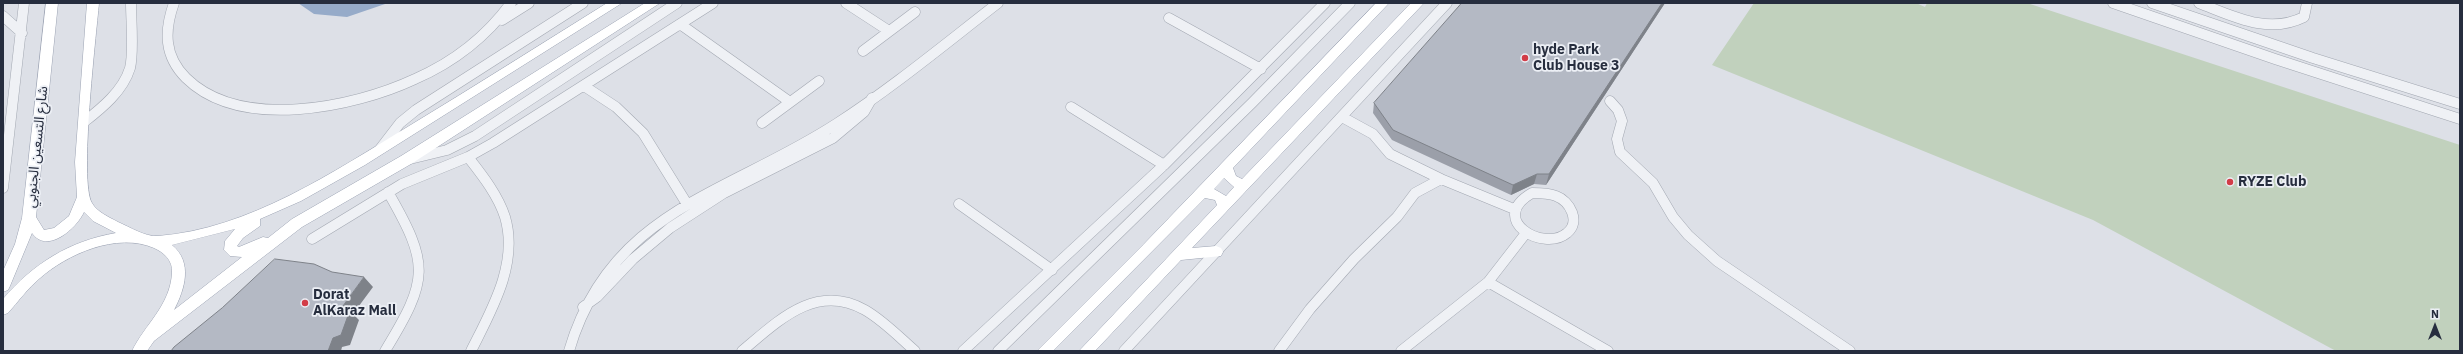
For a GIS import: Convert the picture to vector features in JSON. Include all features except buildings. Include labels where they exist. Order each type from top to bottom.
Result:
[{"type":"main road","name":"شارع التسعين الجنوبي","points":[[3,286],[22,244],[29,218],[35,174],[52,3]]},
{"type":"main road","points":[[93,3],[80,187],[82,199],[93,215],[140,238],[156,242],[169,249],[177,259],[180,272],[178,287],[170,303],[139,351]]},
{"type":"main road","points":[[156,242],[199,235],[264,214],[299,197],[380,150],[616,3]]},
{"type":"main road","points":[[264,214],[234,238],[231,242],[231,250],[238,253],[250,250],[406,160],[654,3]]},
{"type":"main road","points":[[1044,351],[1202,193],[1383,3]]},
{"type":"main road","points":[[1086,351],[1418,3]]},
{"type":"main road","points":[[1226,167],[1228,177],[1233,181],[1245,185]]},
{"type":"main road","points":[[1202,193],[1208,192],[1220,197],[1224,207]]},
{"type":"main road","points":[[29,218],[40,234],[44,235],[58,233],[74,219],[82,199]]},
{"type":"main road","points":[[148,338],[297,223]]},
{"type":"main road","points":[[3,309],[28,280],[63,256],[103,241],[140,238]]},
{"type":"main road","points":[[1177,256],[1216,252]]},
{"type":"street","points":[[3,188],[22,33],[24,3]]},
{"type":"street","points":[[84,122],[111,100],[128,75],[130,67],[130,3]]},
{"type":"street","points":[[174,3],[166,32],[168,48],[173,64],[196,88],[214,97],[238,105],[262,108],[318,107],[377,94],[439,67],[479,40],[497,23],[529,3]]},
{"type":"street","points":[[497,23],[511,3]]},
{"type":"street","points":[[380,150],[400,123],[416,110],[583,3]]},
{"type":"street","points":[[406,160],[447,150],[475,136],[677,3]]},
{"type":"street","points":[[312,239],[388,192],[417,176],[468,157],[584,86],[713,3]]},
{"type":"street","points":[[846,3],[889,31]]},
{"type":"street","points":[[569,351],[582,308],[599,280],[623,253],[687,204],[727,181],[824,143],[845,130],[864,114],[872,98],[998,3]]},
{"type":"street","points":[[963,351],[1164,165],[1325,3]]},
{"type":"street","points":[[998,351],[1252,103],[1350,3]]},
{"type":"street","points":[[1124,351],[1447,3]]},
{"type":"street","points":[[2113,3],[2275,59],[2460,119]]},
{"type":"street","points":[[2134,3],[2378,86],[2460,112]]},
{"type":"street","points":[[2152,3],[2313,58],[2460,104]]},
{"type":"street","points":[[2199,3],[2264,25],[2281,26],[2295,24],[2304,17],[2307,3]]},
{"type":"street","points":[[863,51],[915,12]]},
{"type":"street","points":[[3,16],[22,33]]},
{"type":"street","points":[[1169,18],[1261,69]]},
{"type":"street","points":[[680,24],[790,102]]},
{"type":"street","points":[[762,123],[819,81]]},
{"type":"street","points":[[584,86],[602,96],[633,121],[647,137],[671,183],[687,204]]},
{"type":"street","points":[[1610,101],[1618,110],[1622,121],[1617,139],[1620,152],[1653,183],[1673,217],[1692,240],[1717,261],[1850,351]]},
{"type":"street","points":[[1071,107],[1164,165]]},
{"type":"street","points":[[1342,117],[1373,134],[1390,154],[1441,179],[1514,209]]},
{"type":"street","points":[[468,157],[497,198],[507,229],[508,246],[502,284],[495,304],[470,351]]},
{"type":"street","points":[[582,308],[600,296],[632,260],[661,235],[715,199],[772,164]]},
{"type":"street","points":[[1279,351],[1310,309],[1354,259],[1397,217],[1415,193],[1441,179]]},
{"type":"street","points":[[385,351],[409,313],[416,294],[420,266],[417,246],[411,232],[388,192]]},
{"type":"street","points":[[1542,193],[1562,200],[1573,214],[1574,222],[1571,229],[1565,235],[1546,240],[1526,233],[1518,226],[1514,218],[1514,209],[1517,202],[1524,197],[1542,193]]},
{"type":"street","points":[[959,204],[1052,270]]},
{"type":"street","points":[[1401,351],[1408,347],[1488,282],[1526,233]]},
{"type":"street","points":[[1488,282],[1608,351]]},
{"type":"street","points":[[742,351],[774,323],[794,309],[813,303],[832,301],[856,305],[866,310],[915,351]]},
{"type":"green space","name":"RYZE Club","points":[[1754,3],[1916,3],[1925,7],[1927,3],[2027,3],[2460,145],[2460,351],[2336,351],[2093,220],[1712,65]]},
{"type":"water","points":[[298,3],[388,3],[347,17],[314,14]]},
{"type":"place","name":"hyde Park Club House 3","points":[[1525,58]]},
{"type":"place","name":"RYZE Club","points":[[2230,182]]},
{"type":"place","name":"Dorat AlKaraz Mall","points":[[305,303]]}]
